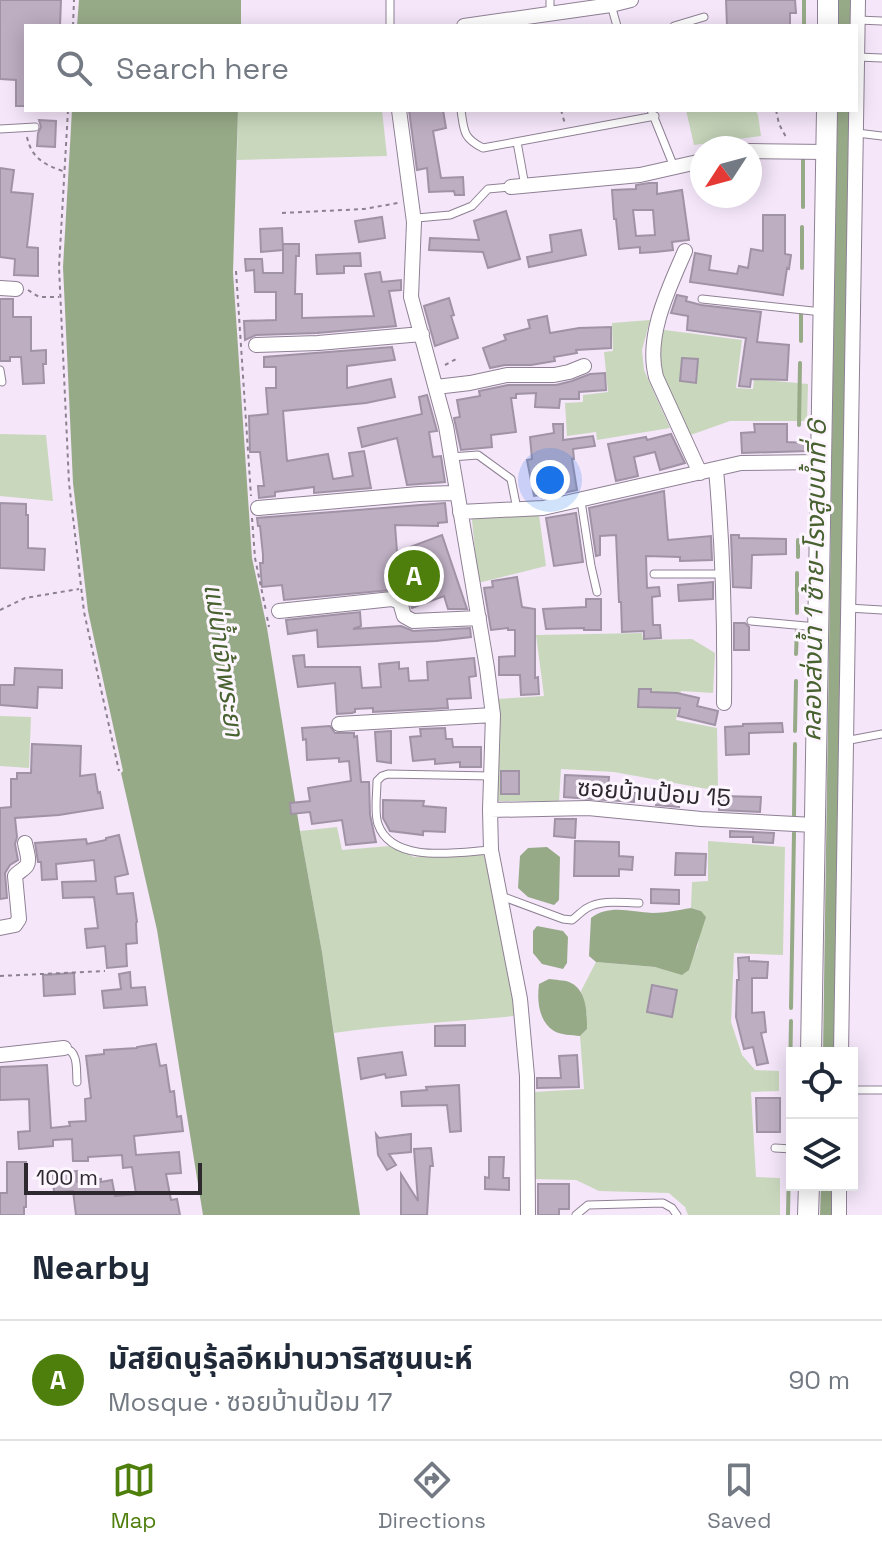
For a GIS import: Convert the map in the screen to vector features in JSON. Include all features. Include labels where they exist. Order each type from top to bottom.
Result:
[{"type":"main road","points":[[828,0],[828,24]]},
{"type":"main road","points":[[811,1047],[814,825],[831,741],[818,627],[827,112]]},
{"type":"main road","points":[[808,1215],[809,1191]]},
{"type":"street","points":[[473,24],[550,6],[611,5],[631,0]]},
{"type":"street","points":[[858,0],[858,24]]},
{"type":"street","points":[[399,112],[414,222],[411,297],[446,426],[493,715],[491,850],[522,1014],[527,1076],[528,1215]]},
{"type":"street","points":[[841,1047],[831,741],[848,608],[857,112]]},
{"type":"street","points":[[762,151],[826,152]]},
{"type":"street","points":[[518,187],[640,175],[690,164]]},
{"type":"street","points":[[685,251],[662,306],[652,356],[662,391],[700,473]]},
{"type":"street","points":[[0,288],[16,289]]},
{"type":"street","points":[[256,345],[422,334]]},
{"type":"street","points":[[434,379],[470,383],[507,375],[554,375],[584,366]]},
{"type":"street","points":[[460,512],[543,508],[741,463],[820,462]]},
{"type":"street","points":[[716,469],[724,574],[724,703]]},
{"type":"street","points":[[255,509],[456,493]]},
{"type":"street","points":[[279,611],[392,599],[400,602],[404,616],[413,621],[479,618]]},
{"type":"street","points":[[339,724],[493,715]]},
{"type":"street","name":"ซอยบ้านป้อม 15","points":[[490,810],[588,808],[701,819],[814,825]]},
{"type":"street","points":[[0,928],[15,925],[19,919],[15,876],[27,867],[25,843]]},
{"type":"street","points":[[0,1055],[64,1048]]},
{"type":"street","points":[[839,1191],[839,1215]]},
{"type":"lane","points":[[390,0],[390,24]]},
{"type":"lane","points":[[611,5],[616,24]]},
{"type":"lane","points":[[681,24],[704,17]]},
{"type":"lane","points":[[858,20],[882,21]]},
{"type":"lane","points":[[858,57],[882,58]]},
{"type":"lane","points":[[461,112],[464,130],[470,142],[483,148],[653,113],[674,169]]},
{"type":"lane","points":[[0,129],[30,127]]},
{"type":"lane","points":[[857,133],[882,136]]},
{"type":"lane","points":[[414,222],[417,218],[461,211],[472,206],[488,189],[518,187],[517,142]]},
{"type":"lane","points":[[702,299],[824,312]]},
{"type":"lane","points":[[0,370],[2,382]]},
{"type":"lane","points":[[451,457],[478,455],[511,479],[518,511]]},
{"type":"lane","points":[[581,501],[597,592]]},
{"type":"lane","points":[[654,574],[724,574]]},
{"type":"lane","points":[[848,608],[882,610]]},
{"type":"lane","points":[[751,621],[818,627]]},
{"type":"lane","points":[[831,741],[882,734]]},
{"type":"lane","points":[[491,776],[388,774],[377,781],[377,822],[383,835],[395,844],[429,854],[491,850]]},
{"type":"lane","points":[[501,896],[572,920],[595,904],[639,903]]},
{"type":"lane","points":[[64,1048],[74,1055],[77,1082]]},
{"type":"lane","points":[[858,1090],[882,1090]]},
{"type":"lane","points":[[775,1148],[786,1149]]},
{"type":"lane","points":[[576,1215],[588,1205],[663,1203],[677,1215]]},
{"type":"path","points":[[73,24],[74,0]]},
{"type":"path","points":[[68,112],[59,267],[69,483],[84,612],[119,771]]},
{"type":"path","points":[[562,112],[567,133]]},
{"type":"path","points":[[776,112],[779,124],[794,151]]},
{"type":"path","points":[[30,127],[29,147],[38,160],[64,171]]},
{"type":"path","points":[[282,213],[364,209],[411,201]]},
{"type":"path","points":[[236,271],[251,494]]},
{"type":"path","points":[[16,289],[30,290],[39,297],[60,297]]},
{"type":"path","points":[[434,379],[458,358]]},
{"type":"path","points":[[255,509],[255,558],[269,627]]},
{"type":"path","points":[[0,610],[25,598],[81,589]]},
{"type":"path","points":[[0,976],[105,971]]},
{"type":"shaded area","points":[[238,112],[382,112],[387,156],[237,160]]},
{"type":"shaded area","points":[[686,112],[756,112],[761,136],[692,136]]},
{"type":"shaded area","points":[[650,320],[642,350],[644,370],[670,428],[597,440],[596,432],[567,436],[565,403],[583,402],[583,395],[608,392],[604,352],[613,351],[612,323]]},
{"type":"shaded area","points":[[657,329],[742,340],[736,388],[753,389],[754,379],[808,384],[807,421],[730,421],[685,437],[653,365]]},
{"type":"shaded area","points":[[0,434],[46,435],[53,501],[0,496]]},
{"type":"shaded area","points":[[539,515],[546,566],[478,583],[472,520],[476,516]]},
{"type":"shaded area","points":[[642,633],[643,640],[692,639],[715,653],[713,693],[681,691],[676,720],[717,728],[718,787],[713,790],[614,772],[561,769],[559,801],[495,801],[496,699],[544,696],[536,635]]},
{"type":"shaded area","points":[[0,716],[31,717],[29,768],[0,766]]},
{"type":"shaded area","points":[[337,827],[342,850],[390,846],[414,857],[478,851],[484,856],[507,955],[514,1016],[334,1033],[300,831]]},
{"type":"shaded area","points":[[708,841],[785,847],[783,955],[734,953],[731,1022],[742,1055],[755,1070],[779,1071],[779,1091],[751,1092],[756,1177],[780,1178],[780,1215],[688,1215],[685,1207],[669,1193],[599,1191],[576,1180],[535,1179],[534,1092],[584,1089],[580,1036],[587,1029],[587,1015],[581,991],[596,962],[689,970],[698,945],[701,911],[691,908],[692,882],[708,881]]},
{"type":"water","points":[[79,0],[241,0],[241,24],[77,24]]},
{"type":"water","name":"แม่น้ำเจ้าพระยา","points":[[72,112],[238,112],[233,272],[252,558],[267,628],[322,952],[360,1215],[203,1215],[157,930],[88,611],[73,483],[63,267]]},
{"type":"water","points":[[547,847],[560,857],[559,900],[554,905],[528,897],[518,888],[520,856],[528,848]]},
{"type":"water","points":[[691,908],[701,911],[706,917],[689,970],[682,975],[655,967],[596,962],[589,956],[591,918],[598,914],[613,910],[653,913]]},
{"type":"water","points":[[537,926],[563,931],[568,937],[567,963],[563,969],[542,964],[533,953],[533,931]]},
{"type":"water","points":[[549,979],[575,985],[583,996],[587,1029],[580,1036],[557,1032],[545,1022],[539,1003],[539,984]]},
{"type":"building","points":[[0,0],[61,0],[60,24],[24,24],[24,106],[16,106],[16,80],[0,79]]},
{"type":"building","points":[[726,0],[795,0],[796,13],[790,13],[790,24],[727,24]]},
{"type":"building","points":[[409,112],[443,112],[446,128],[433,131],[441,178],[463,177],[464,195],[455,195],[454,191],[429,192],[427,168],[417,170]]},
{"type":"building","points":[[39,120],[56,121],[55,147],[37,146],[41,127]]},
{"type":"building","points":[[0,168],[14,170],[11,192],[33,194],[27,247],[38,248],[38,276],[14,275],[15,259],[0,257]]},
{"type":"building","points":[[657,183],[657,194],[682,190],[689,240],[672,242],[673,250],[640,253],[640,247],[619,249],[612,190],[636,189],[636,185]],"holes":[[[633,210],[653,210],[655,235],[636,236]]]},
{"type":"building","points":[[506,211],[520,259],[488,268],[483,252],[429,250],[430,238],[479,240],[474,221]]},
{"type":"building","points":[[763,215],[785,215],[785,254],[791,255],[783,295],[690,282],[695,253],[711,256],[709,270],[737,274],[739,266],[748,268],[751,249],[763,251]]},
{"type":"building","points":[[382,217],[385,238],[359,242],[355,221]]},
{"type":"building","points":[[282,228],[283,250],[261,252],[260,229]]},
{"type":"building","points":[[581,230],[586,255],[529,267],[527,257],[552,252],[550,235]]},
{"type":"building","points":[[283,244],[299,244],[295,294],[302,294],[302,318],[374,316],[365,274],[380,272],[382,282],[401,280],[401,290],[389,291],[396,326],[256,335],[245,340],[244,321],[276,320],[276,292],[255,292],[254,270],[246,271],[245,259],[262,259],[263,273],[283,273]]},
{"type":"building","points":[[360,253],[361,266],[344,266],[344,273],[317,274],[316,255]]},
{"type":"building","points":[[677,295],[701,305],[761,312],[757,342],[789,345],[787,380],[751,379],[750,387],[739,386],[746,338],[687,330],[688,316],[671,313]]},
{"type":"building","points":[[449,298],[458,338],[435,346],[424,306]]},
{"type":"building","points":[[0,299],[13,299],[13,317],[31,317],[31,351],[46,350],[44,383],[23,384],[21,357],[0,361]]},
{"type":"building","points":[[547,316],[550,333],[611,327],[611,348],[576,350],[577,353],[554,357],[555,361],[490,368],[483,348],[506,340],[504,335],[530,328],[528,320]]},
{"type":"building","points":[[392,347],[395,360],[347,366],[347,388],[391,379],[395,397],[283,411],[287,461],[328,454],[333,479],[353,476],[349,453],[364,451],[371,488],[314,493],[314,487],[275,492],[275,496],[259,498],[258,486],[264,486],[260,452],[250,452],[249,416],[268,414],[266,388],[276,388],[276,367],[264,367],[264,357]]},
{"type":"building","points":[[682,358],[698,359],[696,383],[680,381]]},
{"type":"building","points":[[605,373],[606,390],[579,392],[579,399],[560,399],[559,408],[535,407],[536,393],[516,394],[516,398],[511,398],[516,432],[491,435],[492,447],[461,450],[454,418],[460,417],[457,400],[480,396],[479,391],[508,385],[556,385],[590,374]]},
{"type":"building","points":[[427,395],[437,431],[429,432],[433,457],[441,456],[445,482],[407,485],[397,438],[362,447],[358,428],[422,414],[419,397]]},
{"type":"building","points":[[553,424],[563,424],[563,440],[593,436],[595,446],[573,449],[577,490],[542,498],[541,495],[534,496],[527,460],[532,459],[530,437],[554,433]]},
{"type":"building","points":[[754,424],[787,424],[787,442],[808,443],[808,451],[742,453],[741,433],[755,432]]},
{"type":"building","points":[[671,434],[685,463],[660,470],[655,452],[634,457],[638,476],[616,481],[608,444]]},
{"type":"building","points":[[664,491],[668,540],[711,536],[712,560],[680,561],[680,557],[646,556],[647,588],[659,587],[660,596],[652,597],[653,625],[660,625],[661,638],[644,639],[644,631],[622,632],[616,535],[600,536],[600,555],[596,556],[589,508]]},
{"type":"building","points":[[0,503],[26,504],[28,548],[45,549],[44,570],[0,568]]},
{"type":"building","points":[[445,503],[447,522],[438,523],[438,526],[395,525],[397,552],[442,535],[467,609],[448,609],[444,596],[412,608],[402,589],[284,600],[282,585],[262,587],[260,563],[263,563],[263,555],[257,518]]},
{"type":"building","points":[[576,513],[583,562],[554,566],[546,518]]},
{"type":"building","points":[[731,535],[739,535],[739,538],[786,539],[786,554],[752,555],[751,588],[733,587]]},
{"type":"building","points":[[517,577],[522,607],[535,609],[535,678],[538,677],[539,694],[521,695],[520,675],[499,675],[499,657],[515,656],[515,630],[491,630],[484,588],[493,587],[492,581]]},
{"type":"building","points":[[713,582],[713,599],[679,601],[678,585]]},
{"type":"building","points":[[586,599],[601,599],[601,630],[546,629],[543,609],[586,607]]},
{"type":"building","points":[[360,612],[361,626],[353,629],[401,626],[413,631],[470,628],[471,637],[318,647],[317,630],[288,634],[286,620]]},
{"type":"building","points":[[734,623],[745,623],[749,627],[749,650],[734,650]]},
{"type":"building","points":[[304,655],[305,667],[360,667],[362,688],[381,687],[379,664],[399,662],[399,669],[408,668],[409,681],[428,680],[427,662],[474,658],[476,676],[469,677],[471,698],[447,699],[448,708],[373,712],[373,708],[337,714],[335,683],[298,687],[293,656]]},
{"type":"building","points":[[15,668],[62,670],[62,688],[38,687],[37,708],[0,705],[0,685],[14,685]]},
{"type":"building","points":[[639,689],[699,698],[697,706],[718,711],[715,725],[678,716],[680,708],[638,707]]},
{"type":"building","points":[[782,723],[783,732],[749,733],[749,754],[726,755],[725,727]]},
{"type":"building","points":[[330,726],[335,733],[354,733],[354,737],[357,736],[361,782],[369,782],[370,815],[376,842],[346,845],[342,820],[312,824],[310,812],[291,814],[290,803],[310,801],[308,788],[351,781],[349,761],[339,762],[339,758],[307,760],[302,728]]},
{"type":"building","points":[[445,728],[446,739],[452,739],[453,747],[481,747],[481,767],[460,767],[460,762],[435,764],[435,759],[413,761],[410,737],[421,736],[420,729]]},
{"type":"building","points":[[391,731],[391,763],[377,761],[375,732]]},
{"type":"building","points":[[32,744],[81,746],[80,776],[95,774],[103,808],[15,818],[18,860],[5,873],[7,898],[0,899],[0,808],[11,807],[11,779],[17,779],[17,773],[31,773]]},
{"type":"building","points":[[501,771],[519,771],[519,794],[501,794]]},
{"type":"building","points":[[565,775],[609,777],[608,791],[635,793],[634,802],[564,797]]},
{"type":"building","points":[[639,787],[681,790],[679,807],[637,800]]},
{"type":"building","points":[[720,796],[761,797],[760,812],[719,810]]},
{"type":"building","points":[[383,800],[424,801],[423,806],[446,808],[445,832],[423,831],[423,835],[390,831],[383,818]]},
{"type":"building","points":[[555,819],[576,819],[575,838],[554,836]]},
{"type":"building","points":[[730,831],[774,833],[773,843],[753,842],[753,837],[730,837]]},
{"type":"building","points":[[119,835],[128,874],[115,877],[117,894],[133,893],[137,943],[126,944],[127,966],[107,968],[105,946],[87,948],[85,929],[98,928],[94,897],[63,898],[62,882],[96,881],[94,860],[56,864],[57,879],[42,880],[35,843],[86,839],[87,844]]},
{"type":"building","points":[[575,841],[619,842],[619,856],[633,857],[632,870],[619,869],[619,876],[574,876]]},
{"type":"building","points":[[676,853],[706,854],[705,875],[675,875]]},
{"type":"building","points":[[651,889],[679,890],[679,904],[651,903]]},
{"type":"building","points":[[749,957],[749,961],[768,962],[767,978],[752,978],[752,1013],[764,1012],[766,1032],[761,1033],[768,1063],[757,1065],[753,1047],[744,1049],[736,1017],[738,958]]},
{"type":"building","points":[[130,972],[131,988],[145,987],[147,1005],[104,1008],[102,991],[121,989],[119,974]]},
{"type":"building","points":[[74,973],[75,994],[44,996],[43,975]]},
{"type":"building","points":[[652,985],[677,990],[672,1017],[647,1012]]},
{"type":"building","points":[[465,1025],[465,1046],[435,1046],[435,1026]]},
{"type":"building","points":[[156,1044],[160,1066],[166,1065],[170,1092],[174,1091],[177,1117],[181,1116],[183,1131],[134,1136],[136,1155],[179,1152],[181,1173],[166,1174],[171,1200],[177,1199],[180,1215],[76,1215],[73,1191],[54,1192],[53,1173],[77,1171],[77,1182],[112,1180],[115,1196],[136,1194],[132,1167],[123,1168],[122,1155],[73,1161],[72,1139],[53,1140],[53,1146],[19,1149],[18,1132],[30,1131],[29,1099],[0,1100],[0,1067],[47,1065],[51,1128],[70,1126],[69,1122],[86,1121],[85,1099],[91,1098],[86,1056],[104,1054],[104,1050]]},
{"type":"building","points":[[402,1052],[406,1075],[386,1078],[385,1074],[361,1079],[358,1058]]},
{"type":"building","points":[[577,1055],[579,1087],[537,1088],[537,1078],[561,1078],[559,1056]]},
{"type":"building","points":[[459,1085],[461,1131],[450,1132],[447,1105],[402,1106],[401,1092]]},
{"type":"building","points":[[756,1098],[780,1098],[780,1132],[757,1132]]},
{"type":"building","points":[[376,1134],[379,1138],[411,1134],[411,1152],[389,1154],[396,1165],[387,1170],[378,1155]]},
{"type":"building","points":[[431,1148],[433,1166],[430,1166],[427,1215],[401,1215],[401,1174],[418,1201],[414,1149]]},
{"type":"building","points":[[489,1157],[504,1157],[503,1178],[509,1178],[509,1190],[485,1189],[485,1177],[489,1178]]},
{"type":"building","points":[[7,1162],[26,1162],[24,1215],[0,1215],[0,1193],[7,1193]]},
{"type":"building","points":[[538,1184],[569,1184],[569,1209],[559,1209],[559,1215],[538,1215]]},
{"type":"waterway","points":[[804,0],[804,24]]},
{"type":"waterway","name":"คลองส่งน้ำ 1 ซ้าย-โรงสูบน้ำที่ 6","points":[[844,24],[845,0]]},
{"type":"waterway","name":"คลองส่งน้ำ 1 ซ้าย-โรงสูบน้ำที่ 6","points":[[829,1047],[843,112]]},
{"type":"waterway","points":[[803,159],[803,207]]},
{"type":"waterway","points":[[802,227],[802,268]]},
{"type":"waterway","points":[[801,314],[801,341]]},
{"type":"waterway","points":[[799,425],[800,363]]},
{"type":"waterway","points":[[798,540],[798,557]]},
{"type":"waterway","points":[[797,573],[797,613]]},
{"type":"waterway","points":[[796,654],[797,630]]},
{"type":"waterway","points":[[795,731],[796,681]]},
{"type":"waterway","points":[[794,817],[795,744]]},
{"type":"waterway","points":[[791,1008],[794,833]]},
{"type":"waterway","points":[[789,1119],[791,1021]]},
{"type":"waterway","points":[[788,1191],[788,1215]]},
{"type":"waterway","name":"คลองส่งน้ำ 1 ซ้าย-โรงสูบน้ำที่ 6","points":[[826,1215],[827,1191]]},
{"type":"place","name":"มัสยิดนูรุ้ลอีหม่านวาริสซุนนะห์","points":[[414,576]]}]
